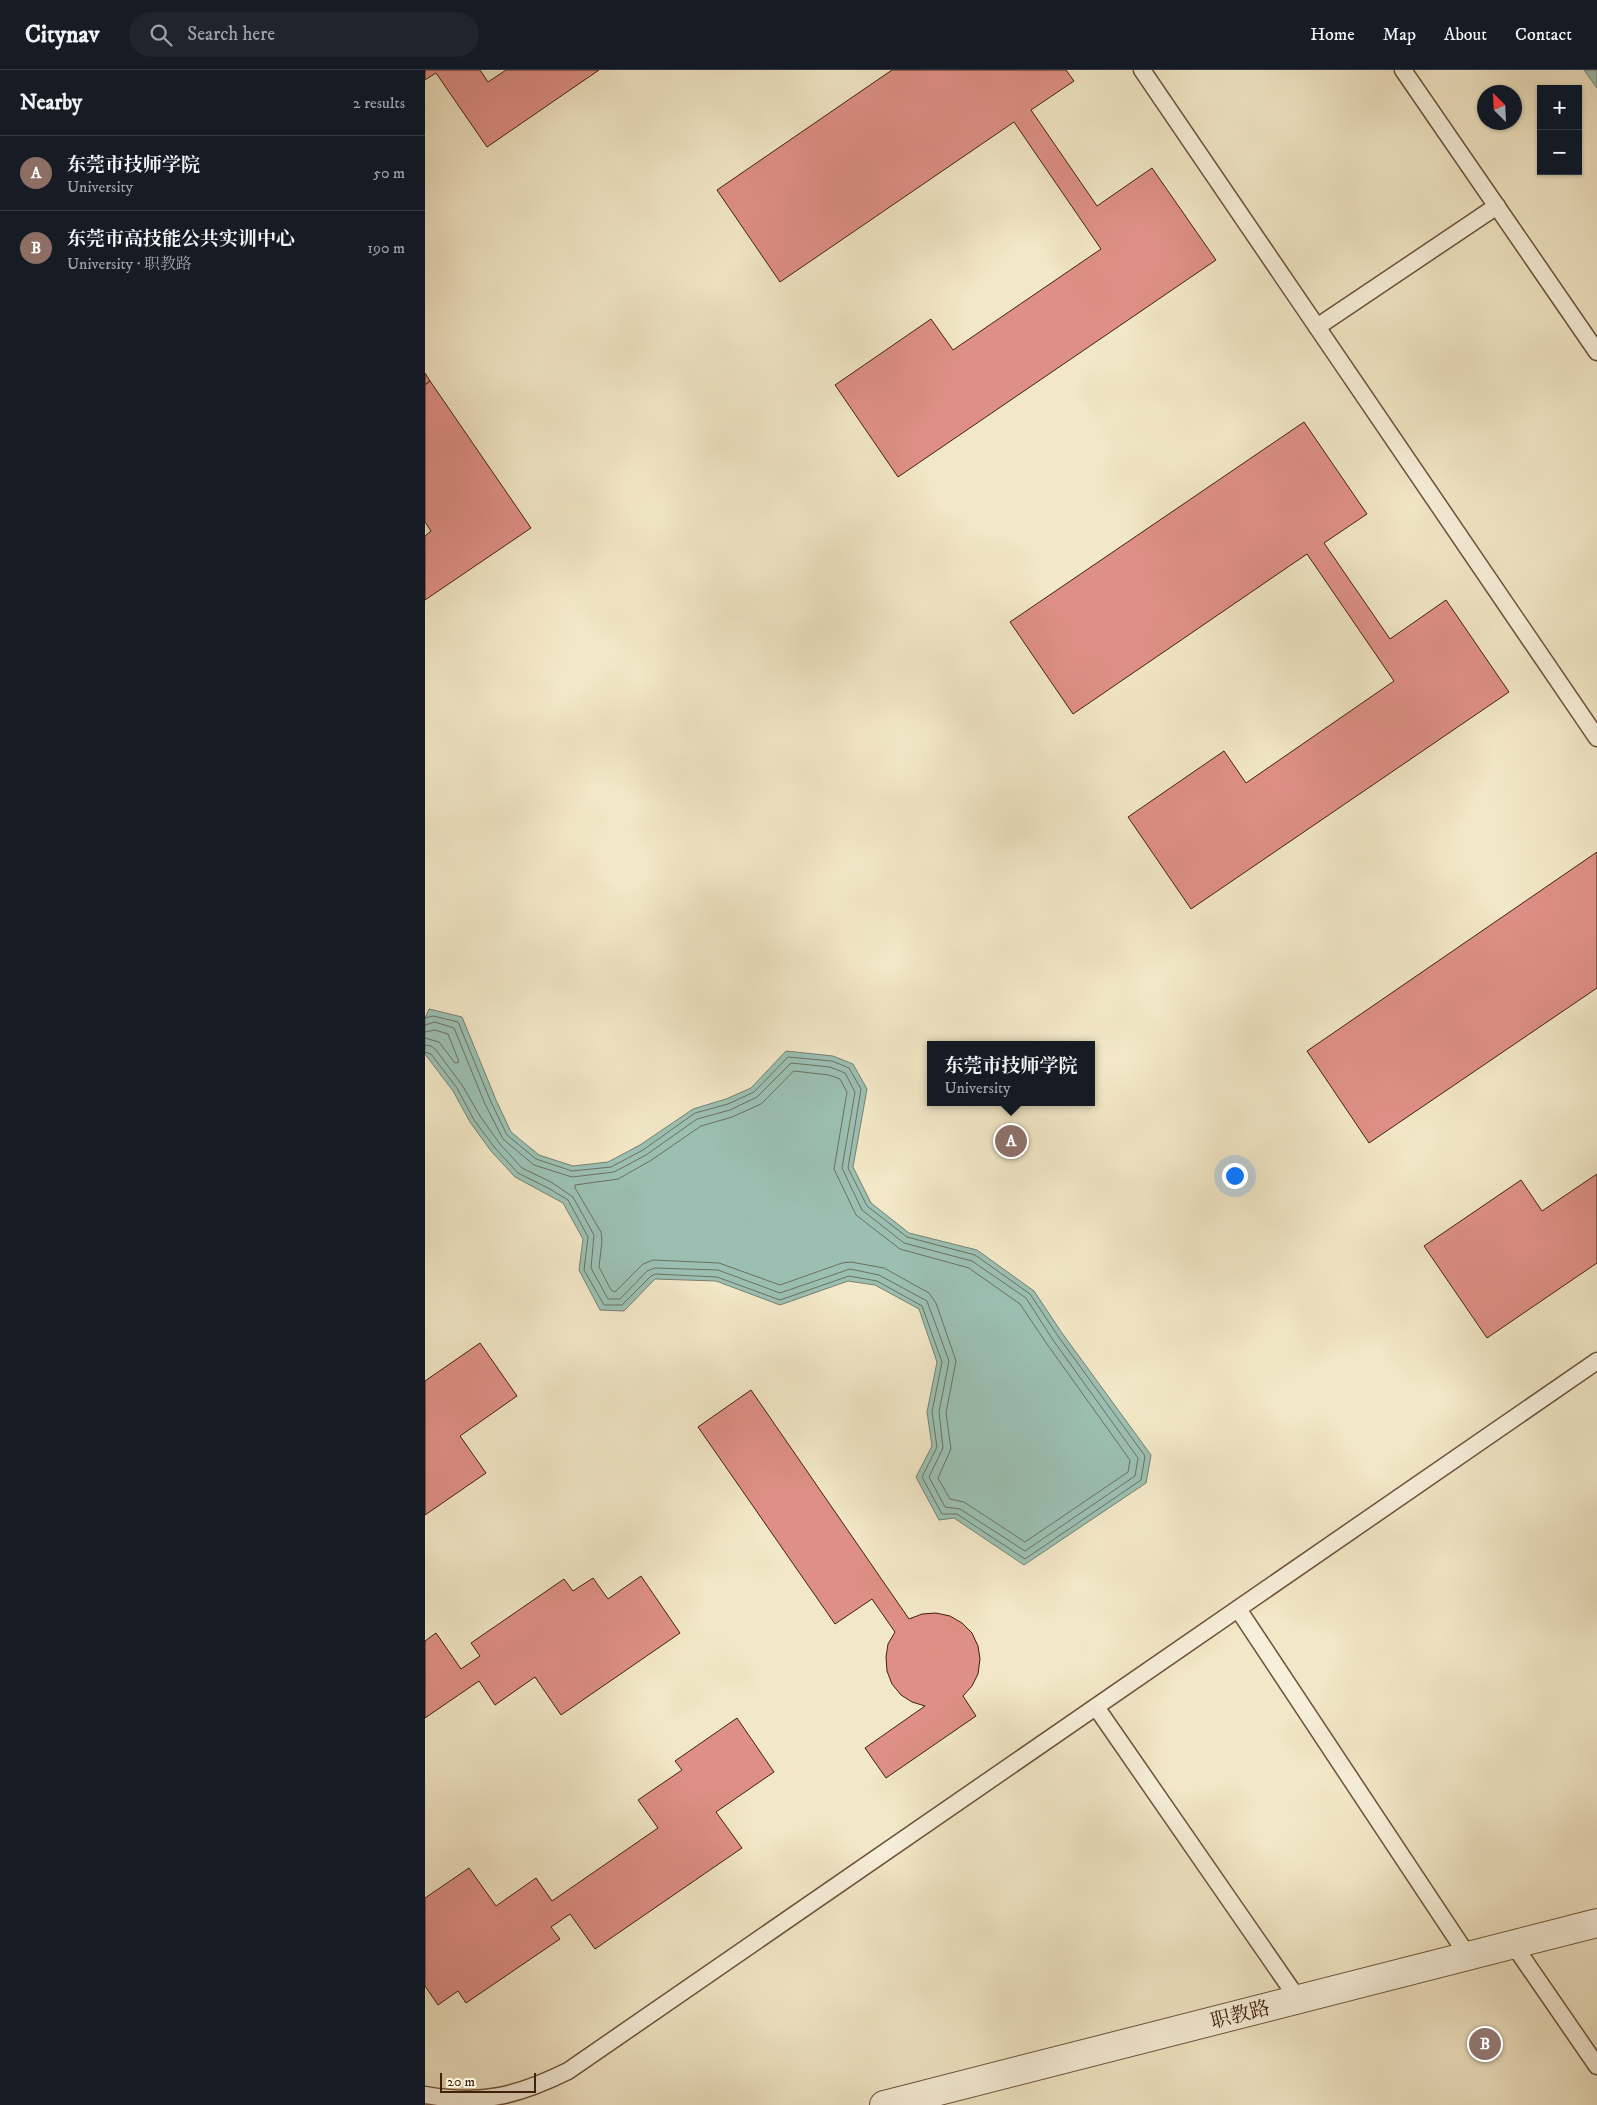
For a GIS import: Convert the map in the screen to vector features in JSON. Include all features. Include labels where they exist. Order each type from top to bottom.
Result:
[{"type":"street","name":"职教路","points":[[884,2105],[1597,1923]]},
{"type":"lane","points":[[1142,70],[1597,738]]},
{"type":"lane","points":[[1403,70],[1597,352]]},
{"type":"lane","points":[[1317,327],[1497,206]]},
{"type":"lane","points":[[425,2095],[450,2100],[491,2099],[531,2089],[569,2071],[1597,1362]]},
{"type":"lane","points":[[1238,1609],[1468,1956]]},
{"type":"lane","points":[[1096,1707],[1298,1999]]},
{"type":"lane","points":[[1513,1944],[1597,2066]]},
{"type":"water","points":[[1584,70],[1597,70],[1597,88]]},
{"type":"water","points":[[429,1009],[462,1017],[511,1132],[539,1155],[573,1166],[608,1162],[640,1145],[693,1109],[726,1099],[751,1088],[786,1051],[833,1056],[853,1064],[867,1089],[853,1167],[871,1203],[909,1233],[977,1250],[1034,1291],[1062,1333],[1151,1455],[1146,1483],[1024,1565],[954,1518],[939,1520],[916,1477],[932,1446],[927,1412],[937,1362],[919,1309],[875,1285],[848,1281],[780,1305],[716,1281],[655,1279],[624,1311],[600,1310],[579,1270],[583,1239],[563,1203],[515,1177],[491,1151],[470,1122],[453,1091],[425,1054],[425,1018]]},
{"type":"building","points":[[425,70],[480,70],[488,82],[506,70],[599,70],[487,147],[436,73],[425,80]]},
{"type":"building","points":[[892,70],[1066,70],[1074,81],[1031,110],[1097,206],[1152,168],[1216,260],[898,477],[835,385],[931,319],[953,350],[1101,249],[1014,122],[780,282],[717,190]]},
{"type":"building","points":[[425,373],[430,381],[425,385]]},
{"type":"building","points":[[430,381],[531,528],[425,600],[425,536],[431,531],[425,522],[425,385]]},
{"type":"building","points":[[1304,422],[1367,514],[1324,543],[1390,639],[1446,600],[1509,692],[1191,909],[1128,817],[1224,751],[1246,783],[1394,681],[1307,554],[1073,714],[1010,622]]},
{"type":"building","points":[[1597,852],[1597,988],[1369,1143],[1307,1051]]},
{"type":"building","points":[[1597,1174],[1597,1263],[1487,1338],[1424,1246],[1521,1180],[1542,1211]]},
{"type":"building","points":[[480,1343],[517,1396],[460,1436],[486,1473],[425,1515],[425,1381]]},
{"type":"building","points":[[751,1390],[909,1619],[922,1614],[936,1613],[950,1616],[962,1623],[972,1633],[978,1646],[980,1659],[978,1674],[972,1686],[963,1696],[976,1716],[886,1778],[865,1748],[925,1706],[912,1702],[901,1695],[892,1684],[887,1671],[886,1657],[888,1644],[895,1632],[872,1599],[835,1624],[698,1427]]},
{"type":"building","points":[[641,1576],[680,1633],[561,1715],[535,1677],[495,1705],[479,1681],[425,1718],[425,1641],[436,1633],[461,1669],[480,1656],[471,1643],[564,1579],[573,1591],[593,1578],[608,1599]]},
{"type":"building","points":[[737,1718],[774,1772],[716,1812],[742,1848],[595,1949],[570,1914],[551,1927],[560,1939],[466,2003],[458,1991],[438,2005],[425,1986],[425,1898],[469,1868],[496,1906],[536,1878],[552,1901],[658,1828],[638,1800],[682,1770],[675,1761]]},
{"type":"place","name":"东莞市技师学院","points":[[1011,1141]]},
{"type":"place","name":"东莞市高技能公共实训中心","points":[[1485,2044]]}]
